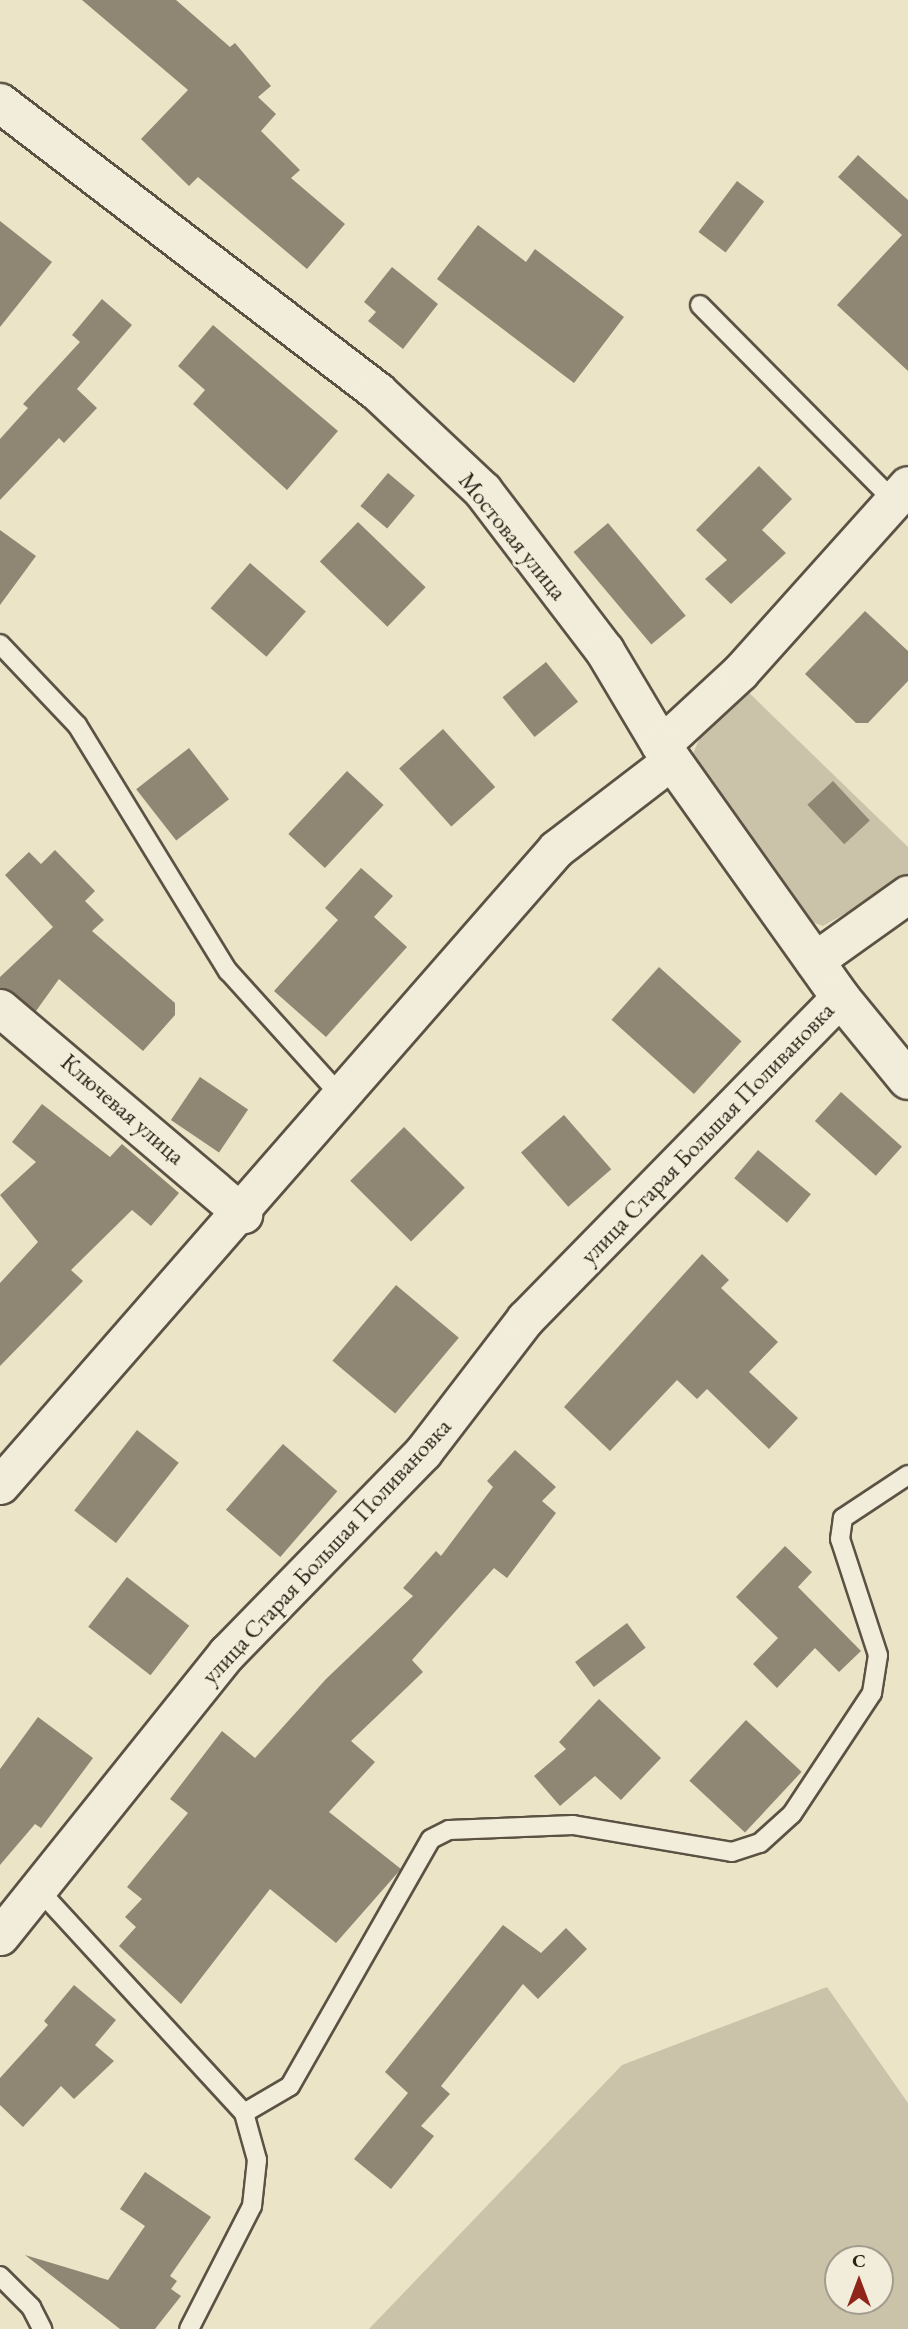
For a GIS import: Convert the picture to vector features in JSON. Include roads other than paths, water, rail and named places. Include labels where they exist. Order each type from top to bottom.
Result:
[{"type":"street","name":"Мостовая улица","points":[[0,103],[378,392],[483,491],[605,651],[666,753],[839,997],[908,1080]]},
{"type":"street","points":[[0,1485],[243,1214],[340,1095],[556,849],[666,753],[901,493]]},
{"type":"street","name":"улица Старая Большая Поливановка","points":[[814,961],[908,894]]},
{"type":"street","name":"улица Старая Большая Поливановка","points":[[0,1936],[40,1891],[228,1653],[423,1452],[525,1319],[839,997]]},
{"type":"street","name":"Ключевая улица","points":[[0,1008],[243,1214]]},
{"type":"lane","points":[[700,305],[901,493]]},
{"type":"lane","points":[[0,643],[77,725],[228,971],[340,1095]]},
{"type":"lane","points":[[244,2113],[290,2086],[431,1839],[449,1830],[573,1825],[732,1852],[760,1843],[792,1814],[872,1693],[878,1654],[839,1539],[843,1518],[908,1475]]},
{"type":"lane","points":[[40,1891],[244,2113],[257,2160],[253,2206],[189,2329]]},
{"type":"lane","points":[[0,2276],[31,2307],[42,2329]]}]
